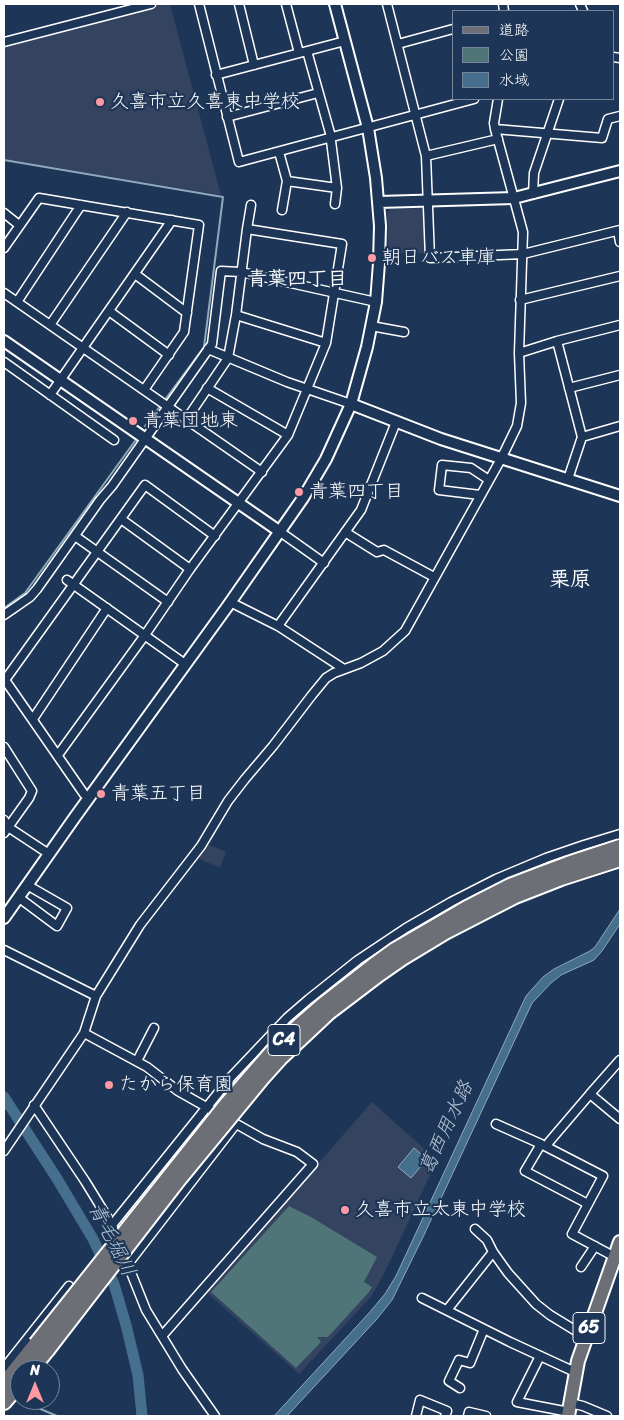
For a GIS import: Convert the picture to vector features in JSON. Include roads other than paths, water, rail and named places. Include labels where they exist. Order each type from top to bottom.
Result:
[{"type":"highway","name":"C4","points":[[4,1384],[226,1105],[262,1063],[300,1025],[373,966],[395,950],[440,923],[489,896],[536,876],[620,847]]},
{"type":"highway","name":"C4","points":[[39,1360],[180,1179],[262,1078],[280,1058],[329,1012],[395,963],[445,932],[515,896],[561,878],[620,859]]},
{"type":"main road","name":"65","points":[[569,1411],[575,1372],[620,1242]]},
{"type":"street","points":[[4,42],[151,4]]},
{"type":"street","points":[[199,4],[240,162],[470,100]]},
{"type":"street","points":[[239,4],[254,65]]},
{"type":"street","points":[[286,4],[318,93],[330,138],[337,188],[335,204]]},
{"type":"street","points":[[4,918],[303,498],[326,459],[351,404],[363,364],[376,302],[380,248],[379,202],[374,156],[368,128],[336,4]]},
{"type":"street","points":[[387,4],[426,156],[430,258],[523,254],[619,231],[620,242]]},
{"type":"street","points":[[398,44],[452,29]]},
{"type":"street","points":[[216,75],[345,41]]},
{"type":"street","points":[[227,117],[318,93]]},
{"type":"street","points":[[4,1151],[84,1033],[96,996],[140,925],[201,846],[228,801],[321,684],[334,673],[361,663],[383,651],[404,631],[501,459],[517,426],[521,403],[519,353],[523,232],[495,129],[494,123],[498,100]]},
{"type":"street","points":[[533,194],[534,172],[559,100]]},
{"type":"street","points":[[495,129],[602,138],[608,119],[620,116]]},
{"type":"street","points":[[426,156],[498,139]]},
{"type":"street","points":[[279,152],[287,180],[282,210]]},
{"type":"street","points":[[379,202],[514,198],[620,171]]},
{"type":"street","points":[[287,180],[337,188]]},
{"type":"street","points":[[4,248],[39,198],[199,225],[184,332],[144,390]]},
{"type":"street","points":[[17,302],[82,205]]},
{"type":"street","points":[[186,420],[228,358],[236,315],[251,205]]},
{"type":"street","points":[[50,324],[127,212]]},
{"type":"street","points":[[4,213],[19,225]]},
{"type":"street","points":[[50,394],[172,220]]},
{"type":"street","points":[[58,755],[288,435],[326,343],[342,244],[247,229]]},
{"type":"street","points":[[4,616],[30,597],[112,486],[212,344],[221,271],[241,272],[376,302]]},
{"type":"street","points":[[135,274],[187,313]]},
{"type":"street","points":[[520,300],[620,276]]},
{"type":"street","points":[[4,293],[262,472]]},
{"type":"street","points":[[109,311],[169,355]]},
{"type":"street","points":[[236,315],[326,343]]},
{"type":"street","points":[[519,353],[620,325]]},
{"type":"street","points":[[371,326],[404,332]]},
{"type":"street","points":[[4,341],[324,562]]},
{"type":"street","points":[[557,341],[582,437],[568,480]]},
{"type":"street","points":[[208,349],[287,382],[437,437],[620,496]]},
{"type":"street","points":[[4,362],[114,440]]},
{"type":"street","points":[[569,388],[620,375]]},
{"type":"street","points":[[207,388],[288,435]]},
{"type":"street","points":[[278,626],[361,510],[396,422]]},
{"type":"street","points":[[582,437],[620,426]]},
{"type":"street","points":[[480,495],[439,490],[442,465],[471,468],[489,480]]},
{"type":"street","points":[[84,794],[5,680],[71,583],[97,552],[145,484],[215,536]]},
{"type":"street","points":[[121,519],[190,569]]},
{"type":"street","points":[[345,532],[377,552],[384,550],[434,577]]},
{"type":"street","points":[[75,536],[168,602]]},
{"type":"street","points":[[71,583],[185,664]]},
{"type":"street","points":[[230,602],[278,626],[344,669]]},
{"type":"street","points":[[33,719],[106,608]]},
{"type":"street","points":[[4,748],[32,791],[29,798],[5,827],[49,854]]},
{"type":"street","points":[[112,1225],[231,1077],[294,1012],[358,960],[450,902],[518,868],[584,844],[620,834]]},
{"type":"street","points":[[18,897],[57,926],[67,908],[27,885]]},
{"type":"street","points":[[4,950],[96,996]]},
{"type":"street","points":[[137,1061],[154,1028]]},
{"type":"street","points":[[84,1033],[137,1061],[178,1091],[263,1139],[298,1152],[313,1164],[162,1336]]},
{"type":"street","points":[[588,1204],[525,1171],[544,1146],[620,1060]]},
{"type":"street","points":[[590,1094],[620,1119]]},
{"type":"street","points":[[34,1106],[85,1181],[112,1225],[146,1310],[182,1369],[215,1416]]},
{"type":"street","points":[[128,1264],[236,1124]]},
{"type":"street","points":[[496,1124],[603,1176],[572,1234],[615,1257]]},
{"type":"street","points":[[476,1229],[487,1240],[492,1252],[508,1273],[536,1304],[586,1337]]},
{"type":"street","points":[[581,1267],[595,1246]]},
{"type":"street","points":[[446,1310],[492,1252]]},
{"type":"street","points":[[4,1368],[69,1286]]},
{"type":"street","points":[[422,1298],[575,1372]]},
{"type":"street","points":[[460,1388],[449,1381],[459,1360],[470,1363],[484,1329]]},
{"type":"street","points":[[540,1356],[517,1402],[569,1411],[583,1406],[607,1416]]},
{"type":"street","points":[[416,1416],[420,1400],[447,1411],[445,1416]]},
{"type":"street","points":[[468,1416],[469,1412],[486,1416]]},
{"type":"water","points":[[620,909],[620,924],[594,960],[561,975],[532,1003],[392,1300],[376,1320],[287,1416],[274,1416],[369,1313],[385,1294],[396,1276],[526,996],[543,977],[554,969],[595,947]]},
{"type":"water","points":[[414,1148],[427,1159],[411,1178],[398,1167]]},
{"type":"waterway","points":[[4,160],[223,197],[204,347],[164,401]]},
{"type":"waterway","points":[[145,426],[161,405]]},
{"type":"waterway","points":[[4,608],[25,593],[135,441]]},
{"type":"waterway","name":"青毛堀川","points":[[4,1097],[56,1177],[93,1239],[114,1284],[138,1375],[142,1416]]},
{"type":"waterway","points":[[43,1410],[57,1416]]},
{"type":"place","name":"久喜市立久喜東中学校","points":[[100,102]]},
{"type":"place","name":"朝日バス車庫","points":[[372,258]]},
{"type":"place","name":"青葉団地東","points":[[133,421]]},
{"type":"place","name":"青葉四丁目","points":[[299,492]]},
{"type":"place","name":"青葉五丁目","points":[[101,794]]},
{"type":"place","name":"たから保育園","points":[[109,1085]]},
{"type":"place","name":"久喜市立太東中学校","points":[[345,1210]]},
{"type":"district","name":"青葉四丁目","points":[[297,280]]},
{"type":"district","name":"栗原","points":[[570,581]]},
{"type":"water label","name":"葛西用水路","points":[[447,1128]]}]
